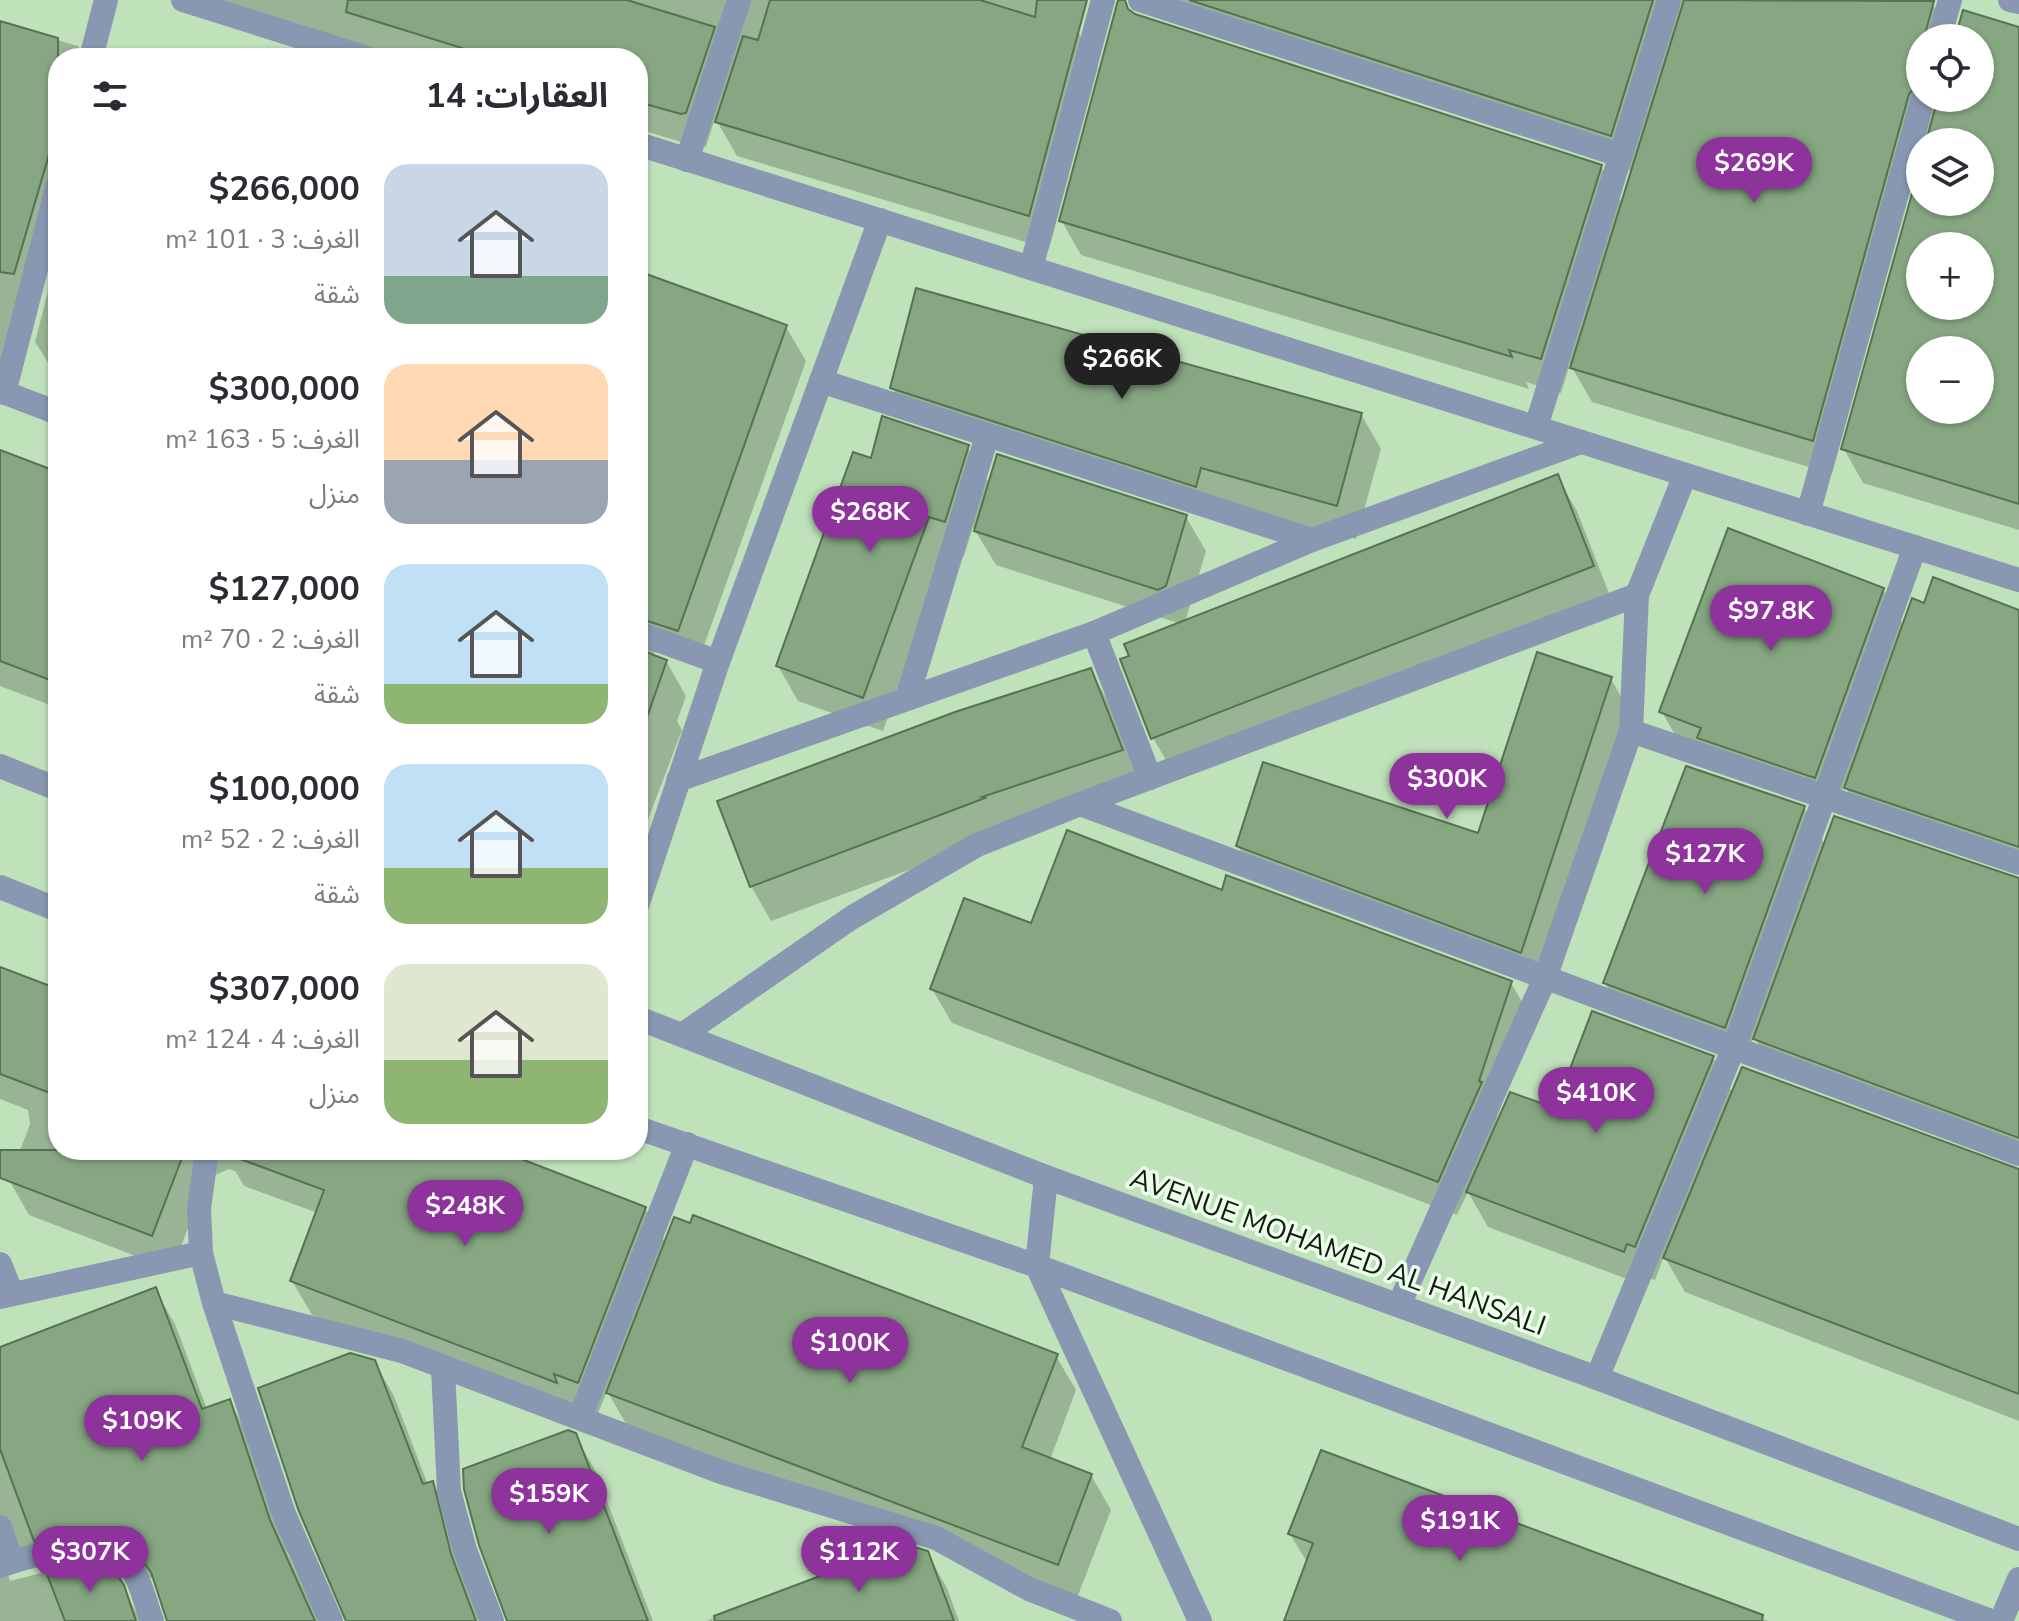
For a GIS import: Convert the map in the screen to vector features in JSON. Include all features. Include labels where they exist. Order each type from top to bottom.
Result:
[{"type":"street","points":[[94,48],[106,0]]},
{"type":"street","points":[[183,0],[220,6],[339,48]]},
{"type":"street","points":[[687,160],[739,0]]},
{"type":"street","points":[[1031,268],[1103,0]]},
{"type":"street","points":[[1140,0],[1620,155]]},
{"type":"street","points":[[1536,427],[1669,0]]},
{"type":"street","points":[[1943,24],[1950,0]]},
{"type":"street","points":[[2010,0],[2019,2]]},
{"type":"street","points":[[1808,514],[1919,112]]},
{"type":"street","points":[[648,147],[2019,580]]},
{"type":"street","points":[[648,872],[718,662],[880,220]]},
{"type":"street","points":[[48,221],[2,392],[48,409]]},
{"type":"street","points":[[821,381],[1312,540]]},
{"type":"street","points":[[907,699],[987,436]]},
{"type":"street","points":[[678,780],[1094,633],[1312,540],[1581,442]]},
{"type":"street","points":[[1399,1305],[1545,978],[1631,731],[1637,595],[1685,475]]},
{"type":"street","points":[[1597,1378],[1734,1047],[1915,547]]},
{"type":"street","points":[[682,1035],[889,896],[977,845],[1637,595]]},
{"type":"street","points":[[1094,633],[1150,778]]},
{"type":"street","points":[[648,637],[718,662]]},
{"type":"street","points":[[1631,731],[2019,863]]},
{"type":"street","points":[[0,766],[48,785]]},
{"type":"street","points":[[1080,804],[2019,1154]]},
{"type":"street","points":[[0,887],[48,906]]},
{"type":"street","name":"AVENUE MOHAMED AL HANSALI","points":[[648,1022],[1046,1177],[1597,1378],[2019,1539]]},
{"type":"street","points":[[648,1131],[1037,1266],[1991,1621]]},
{"type":"street","points":[[580,1418],[687,1144]]},
{"type":"street","points":[[206,1160],[199,1208],[201,1253],[214,1303],[284,1514],[331,1621]]},
{"type":"street","points":[[1046,1177],[1037,1266],[1200,1621]]},
{"type":"street","points":[[0,1264],[6,1296],[201,1253]]},
{"type":"street","points":[[214,1303],[402,1351],[721,1472],[936,1538],[1029,1589],[1110,1621]]},
{"type":"street","points":[[443,1369],[449,1491],[465,1550],[492,1621]]},
{"type":"street","points":[[0,1527],[6,1564],[60,1551],[97,1549],[121,1556],[131,1568],[152,1621]]},
{"type":"street","points":[[2001,1621],[2019,1579]]},
{"type":"building","points":[[348,0],[627,0],[715,27],[686,113],[681,114],[648,105],[648,48],[462,48],[346,12]]},
{"type":"building","points":[[770,0],[980,0],[1035,17],[1037,0],[1087,0],[1029,216],[715,122],[743,36],[758,40]]},
{"type":"building","points":[[1118,0],[1125,0],[1128,9],[1135,14],[1602,165],[1541,359],[1509,350],[1512,357],[1059,221]]},
{"type":"building","points":[[1189,0],[1653,0],[1611,136]]},
{"type":"building","points":[[1684,0],[1934,1],[1928,24],[1906,24],[1906,105],[1813,441],[1570,368]]},
{"type":"building","points":[[1963,10],[2019,27],[2019,504],[1841,449],[1906,215],[1994,216],[1994,128],[1930,128],[1934,112],[1994,112],[1994,24],[1959,24]]},
{"type":"building","points":[[0,21],[58,38],[58,48],[48,48],[48,158],[14,274],[0,272]]},
{"type":"building","points":[[648,275],[787,325],[678,631],[648,621]]},
{"type":"building","points":[[916,288],[1362,413],[1337,506],[1201,468],[1196,487],[890,388]]},
{"type":"building","points":[[882,416],[969,445],[945,522],[929,517],[863,698],[776,666],[853,452],[871,458]]},
{"type":"building","points":[[0,450],[48,468],[48,679],[0,661]]},
{"type":"building","points":[[997,454],[1187,515],[1166,586],[1158,590],[974,531]]},
{"type":"building","points":[[1558,474],[1594,566],[1151,739],[1120,659],[1129,656],[1124,644]]},
{"type":"building","points":[[1728,528],[1884,588],[1815,778],[1697,738],[1701,728],[1659,712]]},
{"type":"building","points":[[1933,577],[2019,610],[2019,847],[1844,788],[1912,598],[1924,603]]},
{"type":"building","points":[[1537,652],[1612,677],[1521,953],[1236,846],[1263,762],[1478,833]]},
{"type":"building","points":[[648,653],[667,660],[648,714]]},
{"type":"building","points":[[1091,668],[1123,750],[982,797],[985,798],[750,887],[717,801],[955,712]]},
{"type":"building","points":[[1686,766],[1805,806],[1725,1028],[1603,983]]},
{"type":"building","points":[[1834,816],[2019,878],[2019,1138],[1753,1039]]},
{"type":"building","points":[[1067,830],[1222,890],[1226,875],[1512,981],[1479,1081],[1482,1082],[1438,1182],[930,989],[964,898],[1031,923]]},
{"type":"building","points":[[0,967],[48,985],[48,1092],[0,1074]]},
{"type":"building","points":[[1592,1011],[1714,1056],[1635,1247],[1627,1244],[1624,1252],[1466,1192],[1510,1092],[1555,1108]]},
{"type":"building","points":[[1742,1067],[2019,1169],[2019,1394],[1663,1258]]},
{"type":"building","points":[[0,1150],[48,1150],[48,1160],[181,1160],[152,1236],[0,1178]]},
{"type":"building","points":[[243,1160],[524,1160],[646,1207],[578,1383],[554,1374],[557,1383],[290,1281],[324,1190]]},
{"type":"building","points":[[693,1215],[1058,1354],[1022,1447],[1092,1474],[1058,1565],[606,1393],[674,1217],[690,1223]]},
{"type":"building","points":[[156,1287],[202,1409],[230,1399],[270,1520],[315,1621],[167,1621],[151,1572],[130,1545],[98,1534],[34,1541],[0,1449],[0,1347]]},
{"type":"building","points":[[350,1353],[375,1360],[423,1484],[433,1481],[451,1554],[476,1621],[346,1621],[298,1509],[258,1388]]},
{"type":"building","points":[[568,1430],[576,1433],[648,1621],[507,1621],[479,1545],[464,1489],[463,1469]]},
{"type":"building","points":[[1321,1450],[1763,1615],[1762,1621],[1284,1621],[1313,1543],[1288,1534]]},
{"type":"building","points":[[905,1544],[928,1551],[954,1621],[715,1621],[714,1616]]},
{"type":"building","points":[[82,1564],[114,1570],[124,1585],[136,1621],[65,1621],[45,1569]]}]
